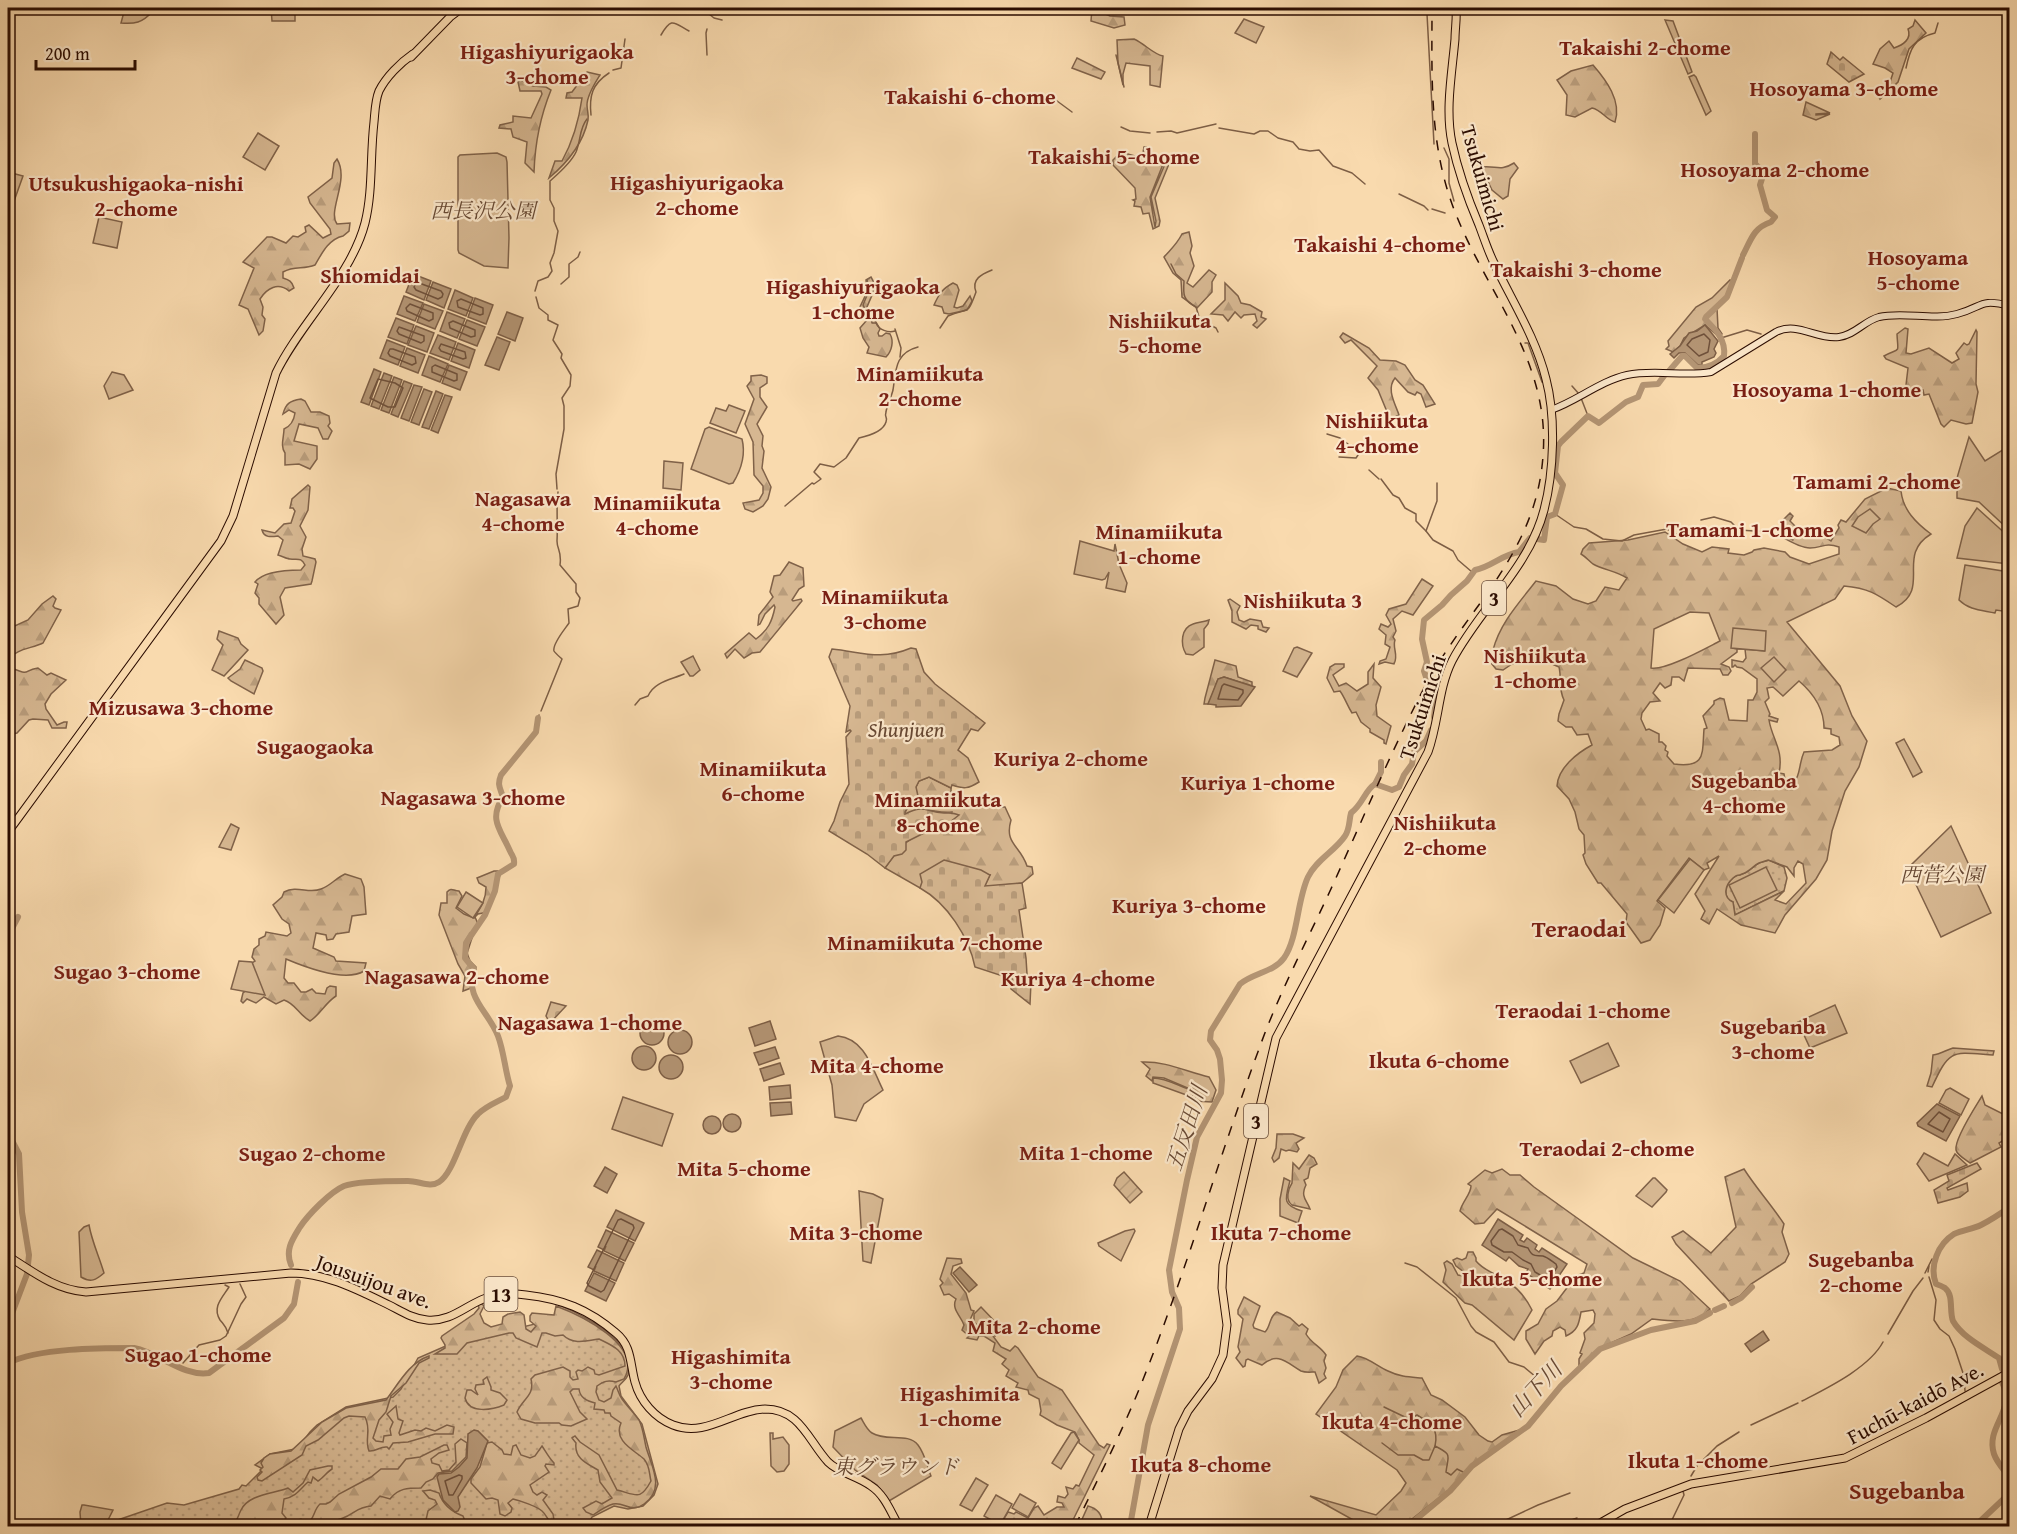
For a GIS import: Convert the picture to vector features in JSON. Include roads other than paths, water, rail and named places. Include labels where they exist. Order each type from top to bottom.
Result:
[{"type":"main road","points":[[8,832],[218,547],[233,516],[276,373],[356,253],[368,219],[373,187],[377,112],[381,93],[385,85],[413,54],[450,16],[462,8]]},
{"type":"main road","name":"Tsukuimichi","points":[[1147,1527],[1182,1423],[1212,1379],[1223,1355],[1227,1324],[1222,1288],[1223,1265],[1276,1038],[1428,752],[1437,723],[1444,682],[1452,661],[1518,565],[1533,538],[1544,508],[1552,441],[1548,388],[1540,362],[1492,260],[1452,145],[1449,119],[1456,8]]},
{"type":"main road","points":[[1551,410],[1618,377],[1642,372],[1699,374],[1711,372],[1788,327],[1828,337],[1839,337],[1852,334],[1878,317],[1950,315],[1989,302],[2010,306]]},
{"type":"main road","name":"Jousuijou ave.","points":[[8,1256],[59,1286],[86,1292],[291,1273],[309,1274],[338,1282],[412,1316],[426,1320],[450,1317],[480,1300],[505,1293],[562,1301],[588,1315],[620,1337],[629,1351],[635,1381],[642,1397],[651,1410],[662,1419],[682,1428],[698,1428],[715,1424],[744,1412],[763,1409],[788,1414],[801,1425],[831,1465],[876,1489],[899,1527]]},
{"type":"main road","name":"Fuchū-kaidō Ave.","points":[[1595,1527],[1625,1509],[1691,1484],[1845,1458],[1926,1418],[2010,1372]]},
{"type":"water","points":[[413,274],[431,281],[424,300],[406,292]]},
{"type":"water","points":[[433,282],[451,289],[444,308],[426,300]]},
{"type":"water","points":[[455,290],[473,298],[466,316],[448,309]]},
{"type":"water","points":[[404,296],[423,303],[415,321],[397,314]]},
{"type":"water","points":[[475,298],[493,305],[486,324],[468,317]]},
{"type":"water","points":[[424,304],[443,311],[435,329],[417,322]]},
{"type":"water","points":[[447,312],[465,319],[457,338],[440,331]]},
{"type":"water","points":[[507,312],[523,318],[515,341],[498,334]]},
{"type":"water","points":[[396,318],[414,325],[407,344],[388,337]]},
{"type":"water","points":[[467,320],[485,327],[477,346],[459,339]]},
{"type":"water","points":[[1705,325],[1718,341],[1714,349],[1716,353],[1714,357],[1698,365],[1685,353],[1679,353],[1674,358],[1670,354],[1680,346],[1689,333]]},
{"type":"water","points":[[416,326],[434,333],[427,352],[408,345]]},
{"type":"water","points":[[438,335],[456,342],[449,360],[430,353]]},
{"type":"water","points":[[497,337],[510,342],[499,370],[485,365]]},
{"type":"water","points":[[387,340],[405,347],[398,365],[380,358]]},
{"type":"water","points":[[458,343],[475,350],[469,368],[451,361]]},
{"type":"water","points":[[407,348],[425,355],[418,373],[400,366]]},
{"type":"water","points":[[429,356],[448,364],[440,382],[422,375]]},
{"type":"water","points":[[449,365],[467,372],[460,390],[442,383]]},
{"type":"water","points":[[374,369],[381,372],[369,405],[361,402]]},
{"type":"water","points":[[384,373],[392,376],[379,409],[371,406]]},
{"type":"water","points":[[394,377],[402,380],[389,413],[381,410]]},
{"type":"water","points":[[404,381],[412,384],[398,417],[391,414]]},
{"type":"water","points":[[414,385],[422,387],[409,421],[401,418]]},
{"type":"water","points":[[424,389],[432,392],[419,425],[411,422]]},
{"type":"water","points":[[436,391],[443,394],[429,429],[422,427]]},
{"type":"water","points":[[445,395],[452,397],[438,433],[431,430]]},
{"type":"water","points":[[1224,677],[1255,687],[1241,706],[1216,707],[1216,705],[1208,704],[1218,679]]},
{"type":"water","points":[[652,1021],[661,1024],[664,1033],[661,1042],[652,1045],[643,1042],[640,1033],[643,1024]]},
{"type":"water","points":[[770,1021],[776,1039],[755,1046],[749,1028]]},
{"type":"water","points":[[680,1030],[689,1033],[692,1042],[689,1051],[680,1054],[671,1051],[668,1042],[671,1033]]},
{"type":"water","points":[[644,1046],[649,1047],[655,1053],[655,1063],[649,1069],[644,1070],[639,1069],[633,1063],[632,1058],[633,1053],[639,1047]]},
{"type":"water","points":[[775,1047],[779,1058],[759,1065],[754,1053]]},
{"type":"water","points":[[671,1055],[679,1059],[683,1067],[679,1075],[671,1079],[663,1075],[659,1067],[663,1059]]},
{"type":"water","points":[[780,1063],[784,1074],[764,1081],[760,1069]]},
{"type":"water","points":[[790,1085],[791,1098],[770,1100],[769,1087]]},
{"type":"water","points":[[791,1102],[792,1114],[771,1116],[770,1103]]},
{"type":"water","points":[[1937,1104],[1960,1116],[1946,1141],[1918,1126],[1917,1123]]},
{"type":"water","points":[[732,1114],[738,1117],[741,1123],[738,1129],[732,1132],[726,1129],[723,1123],[726,1117]]},
{"type":"water","points":[[712,1116],[718,1119],[721,1125],[718,1131],[712,1134],[706,1131],[703,1125],[706,1119]]},
{"type":"water","points":[[605,1167],[617,1174],[607,1193],[594,1186]]},
{"type":"water","points":[[616,1210],[644,1223],[635,1241],[607,1227]]},
{"type":"water","points":[[1498,1219],[1523,1235],[1520,1240],[1524,1242],[1527,1238],[1537,1245],[1535,1249],[1539,1252],[1542,1248],[1567,1264],[1550,1289],[1526,1273],[1528,1269],[1519,1266],[1509,1257],[1506,1261],[1482,1245]]},
{"type":"water","points":[[606,1230],[634,1243],[625,1261],[604,1251],[606,1246],[604,1250],[598,1247]]},
{"type":"water","points":[[597,1250],[624,1263],[616,1281],[594,1271],[596,1266],[594,1270],[588,1267]]},
{"type":"water","points":[[960,1267],[977,1285],[969,1292],[953,1273]]},
{"type":"water","points":[[594,1273],[615,1283],[606,1301],[585,1291]]},
{"type":"water","points":[[1763,1331],[1769,1340],[1751,1352],[1745,1344]]},
{"type":"water","points":[[474,1430],[488,1441],[477,1468],[458,1497],[460,1507],[455,1512],[443,1500],[437,1477],[439,1474],[451,1473],[467,1458],[468,1434]]},
{"type":"waterway","points":[[675,11],[686,8]]},
{"type":"waterway","points":[[709,14],[722,20]]},
{"type":"waterway","points":[[1427,14],[1434,144]]},
{"type":"waterway","points":[[661,35],[671,23],[689,31]]},
{"type":"waterway","points":[[1906,68],[1914,45],[1922,38],[1935,33],[1938,23]]},
{"type":"waterway","points":[[707,29],[707,55]]},
{"type":"waterway","points":[[613,70],[621,68],[625,39]]},
{"type":"waterway","points":[[1116,55],[1124,87]]},
{"type":"waterway","points":[[591,115],[595,86],[609,73]]},
{"type":"waterway","points":[[1053,98],[1072,112]]},
{"type":"waterway","points":[[535,291],[538,281],[548,277],[552,271],[550,263],[558,231],[554,221],[554,208],[550,200],[550,181],[574,156],[587,119]]},
{"type":"waterway","points":[[1157,132],[1177,133],[1216,124]]},
{"type":"waterway","points":[[1121,127],[1130,131],[1150,133]]},
{"type":"waterway","points":[[1219,128],[1254,134],[1268,131],[1278,138],[1293,142],[1299,149],[1319,150],[1333,166],[1352,173],[1365,184]]},
{"type":"waterway","name":"五反田川","points":[[1743,255],[1756,231],[1775,217],[1767,210],[1760,185],[1764,172],[1755,164],[1755,134]]},
{"type":"waterway","points":[[1444,148],[1449,159],[1449,183],[1454,201]]},
{"type":"waterway","points":[[1399,194],[1428,210]]},
{"type":"waterway","points":[[1432,209],[1445,213]]},
{"type":"waterway","points":[[561,284],[569,277],[569,264],[578,257],[580,252]]},
{"type":"waterway","name":"五反田川","points":[[1669,371],[1682,356],[1685,356],[1697,368],[1712,365],[1724,356],[1722,340],[1705,319],[1727,297],[1742,258]]},
{"type":"waterway","points":[[1171,264],[1176,274],[1184,281],[1185,297],[1196,307],[1200,320],[1216,328],[1218,332]]},
{"type":"waterway","points":[[940,328],[948,316],[969,308],[976,292],[976,280],[992,270]]},
{"type":"waterway","points":[[867,280],[870,288],[863,305],[872,323],[876,323],[884,330],[895,331]]},
{"type":"waterway","points":[[536,297],[539,308],[548,315],[548,320],[558,325],[553,340],[571,375],[570,386],[562,398],[564,429],[556,474],[557,489]]},
{"type":"waterway","points":[[895,329],[901,348],[900,357]]},
{"type":"waterway","points":[[1721,338],[1747,330],[1761,334]]},
{"type":"waterway","points":[[1525,343],[1528,343],[1543,382]]},
{"type":"waterway","points":[[785,506],[812,483],[821,479],[814,472],[820,464],[834,467],[846,458],[859,438],[882,428],[886,420],[885,416],[900,358],[918,347]]},
{"type":"waterway","name":"五反田川","points":[[1434,717],[1437,691],[1427,680],[1424,671],[1427,662],[1422,639],[1424,620],[1467,581],[1475,570],[1519,552],[1530,538],[1544,540],[1547,517],[1555,514],[1563,485],[1555,473],[1558,446],[1588,416],[1599,423],[1626,402],[1638,397],[1643,385],[1658,384],[1664,376]]},
{"type":"waterway","points":[[1572,386],[1579,394]]},
{"type":"waterway","points":[[1581,398],[1588,416]]},
{"type":"waterway","points":[[1327,434],[1340,438],[1348,444]]},
{"type":"waterway","points":[[1339,457],[1356,458],[1360,452],[1353,445]]},
{"type":"waterway","points":[[1369,470],[1379,479]]},
{"type":"waterway","points":[[1381,479],[1405,508],[1416,514],[1416,521],[1426,531]]},
{"type":"waterway","points":[[1437,483],[1437,501],[1426,531],[1433,540],[1453,551],[1458,560],[1472,572]]},
{"type":"waterway","points":[[541,711],[562,659],[554,651],[555,645],[569,623],[568,609],[578,606],[580,598],[576,592],[576,584],[560,565],[557,541],[558,492]]},
{"type":"waterway","points":[[1555,514],[1574,527],[1586,529],[1603,539],[1622,541],[1634,535],[1667,529],[1676,534]]},
{"type":"waterway","points":[[1701,520],[1714,517],[1731,522],[1739,530],[1770,532]]},
{"type":"waterway","points":[[1778,533],[1793,540]]},
{"type":"waterway","points":[[635,705],[640,699],[648,696],[658,684],[684,674]]},
{"type":"waterway","points":[[291,1265],[289,1250],[294,1236],[308,1216],[332,1193],[344,1186],[357,1183],[408,1181],[436,1184],[445,1177],[450,1169],[472,1121],[484,1109],[506,1097],[510,1086],[502,1048],[494,1027],[472,988],[474,969],[465,958],[466,943],[485,915],[495,891],[498,874],[514,864],[514,858],[496,819],[496,812],[503,797],[499,781],[501,775],[536,732],[538,718]]},
{"type":"waterway","name":"五反田川","points":[[1130,1526],[1148,1425],[1180,1329],[1179,1308],[1172,1292],[1169,1270],[1187,1180],[1197,1137],[1221,1093],[1220,1059],[1210,1040],[1211,1031],[1240,984],[1275,966],[1284,958],[1289,950],[1304,886],[1311,871],[1345,836],[1351,813],[1375,784],[1392,790],[1399,787],[1412,764],[1414,752],[1426,741],[1431,730]]},
{"type":"waterway","points":[[1375,784],[1381,772],[1381,762]]},
{"type":"waterway","points":[[8,936],[18,917]]},
{"type":"waterway","points":[[8,1133],[19,1154],[22,1212],[29,1255],[27,1274],[8,1324]]},
{"type":"waterway","points":[[2002,1369],[1999,1358],[1974,1342],[1953,1321],[1948,1291],[1936,1284],[1934,1263],[1939,1249],[1948,1238],[1981,1225],[2010,1207]]},
{"type":"waterway","points":[[1925,1273],[1932,1259]]},
{"type":"waterway","points":[[1405,1263],[1417,1267],[1456,1298],[1476,1332],[1494,1342],[1509,1362],[1524,1367],[1536,1377]]},
{"type":"waterway","points":[[1928,1272],[1929,1266]]},
{"type":"waterway","points":[[1929,1277],[1936,1300],[1934,1320],[1949,1336],[1955,1349],[1964,1376],[1965,1391]]},
{"type":"waterway","points":[[1888,1334],[1923,1278]]},
{"type":"waterway","points":[[8,1363],[36,1354],[52,1352],[134,1348],[181,1368],[209,1373],[284,1318],[294,1304],[298,1282]]},
{"type":"waterway","points":[[183,1363],[199,1345],[220,1340],[226,1336],[246,1297],[240,1284]]},
{"type":"waterway","points":[[225,1285],[229,1287],[217,1311],[228,1333]]},
{"type":"waterway","name":"山下川","points":[[1732,1303],[1752,1287]]},
{"type":"waterway","name":"山下川","points":[[1715,1310],[1724,1306]]},
{"type":"waterway","name":"山下川","points":[[1408,1526],[1450,1491],[1472,1466],[1528,1426],[1561,1386],[1600,1349],[1651,1330],[1695,1321],[1710,1313]]},
{"type":"waterway","points":[[1802,1401],[1858,1369],[1883,1342]]},
{"type":"waterway","points":[[2002,1382],[2006,1392],[2006,1402],[1992,1444],[1995,1457],[2010,1478]]},
{"type":"waterway","points":[[1751,1425],[1798,1403]]},
{"type":"waterway","points":[[1384,1407],[1409,1419],[1417,1415],[1426,1421],[1435,1431],[1435,1446]]},
{"type":"waterway","points":[[1699,1464],[1717,1446],[1739,1432]]},
{"type":"waterway","points":[[1382,1443],[1398,1455],[1414,1455],[1423,1460],[1429,1460],[1435,1446],[1445,1451],[1448,1456],[1446,1472],[1451,1475],[1457,1469],[1465,1473]]},
{"type":"waterway","points":[[1691,1476],[1697,1466]]},
{"type":"waterway","points":[[1669,1526],[1684,1495],[1683,1491]]},
{"type":"waterway","points":[[1493,1526],[1570,1493]]},
{"type":"waterway","points":[[1975,1526],[2010,1493]]},
{"type":"waterway","points":[[1555,1526],[1577,1518]]},
{"type":"railway","points":[[1075,1526],[1120,1434],[1144,1377],[1244,1090],[1283,989],[1424,688],[1441,659],[1514,552],[1528,523],[1538,491],[1543,456],[1543,421],[1537,387],[1512,326],[1465,236],[1452,204],[1439,156],[1433,107],[1432,8]]},
{"type":"district","name":"Takaishi 2-chome","points":[[1645,47]]},
{"type":"district","name":"Higashiyurigaoka 3-chome","points":[[547,64]]},
{"type":"district","name":"Hosoyama 3-chome","points":[[1844,88]]},
{"type":"district","name":"Takaishi 6-chome","points":[[970,96]]},
{"type":"district","name":"Takaishi 5-chome","points":[[1114,156]]},
{"type":"district","name":"Hosoyama 2-chome","points":[[1775,169]]},
{"type":"district","name":"Higashiyurigaoka 2-chome","points":[[697,194]]},
{"type":"district","name":"Utsukushigaoka-nishi 2-chome","points":[[136,196]]},
{"type":"district","name":"Takaishi 4-chome","points":[[1380,244]]},
{"type":"district","name":"Takaishi 3-chome","points":[[1576,269]]},
{"type":"district","name":"Hosoyama 5-chome","points":[[1918,270]]},
{"type":"district","name":"Shiomidai","points":[[370,275]]},
{"type":"district","name":"Higashiyurigaoka 1-chome","points":[[853,298]]},
{"type":"district","name":"Nishiikuta 5-chome","points":[[1160,332]]},
{"type":"district","name":"Minamiikuta 2-chome","points":[[920,386]]},
{"type":"district","name":"Hosoyama 1-chome","points":[[1827,389]]},
{"type":"district","name":"Nishiikuta 4-chome","points":[[1377,432]]},
{"type":"district","name":"Tamami 2-chome","points":[[1877,481]]},
{"type":"district","name":"Nagasawa 4-chome","points":[[523,510]]},
{"type":"district","name":"Minamiikuta 4-chome","points":[[657,514]]},
{"type":"district","name":"Tamami 1-chome","points":[[1750,529]]},
{"type":"district","name":"Minamiikuta 1-chome","points":[[1159,544]]},
{"type":"district","name":"Nishiikuta 3","points":[[1303,600]]},
{"type":"district","name":"Minamiikuta 3-chome","points":[[885,608]]},
{"type":"district","name":"Nishiikuta 1-chome","points":[[1535,668]]},
{"type":"district","name":"Mizusawa 3-chome","points":[[181,707]]},
{"type":"district","name":"Sugaogaoka","points":[[315,746]]},
{"type":"district","name":"Kuriya 2-chome","points":[[1071,758]]},
{"type":"district","name":"Minamiikuta 6-chome","points":[[763,780]]},
{"type":"district","name":"Kuriya 1-chome","points":[[1258,782]]},
{"type":"district","name":"Sugebanba 4-chome","points":[[1744,792]]},
{"type":"district","name":"Nagasawa 3-chome","points":[[473,797]]},
{"type":"district","name":"Minamiikuta 8-chome","points":[[938,812]]},
{"type":"district","name":"Nishiikuta 2-chome","points":[[1445,834]]},
{"type":"district","name":"Kuriya 3-chome","points":[[1189,905]]},
{"type":"district","name":"Teraodai","points":[[1579,928]]},
{"type":"district","name":"Minamiikuta 7-chome","points":[[935,942]]},
{"type":"district","name":"Sugao 3-chome","points":[[127,971]]},
{"type":"district","name":"Nagasawa 2-chome","points":[[457,976]]},
{"type":"district","name":"Kuriya 4-chome","points":[[1078,978]]},
{"type":"district","name":"Teraodai 1-chome","points":[[1583,1010]]},
{"type":"district","name":"Nagasawa 1-chome","points":[[590,1022]]},
{"type":"district","name":"Sugebanba 3-chome","points":[[1773,1038]]},
{"type":"district","name":"Ikuta 6-chome","points":[[1439,1060]]},
{"type":"district","name":"Mita 4-chome","points":[[877,1065]]},
{"type":"district","name":"Teraodai 2-chome","points":[[1607,1148]]},
{"type":"district","name":"Mita 1-chome","points":[[1086,1152]]},
{"type":"district","name":"Sugao 2-chome","points":[[312,1153]]},
{"type":"district","name":"Mita 5-chome","points":[[744,1168]]},
{"type":"district","name":"Mita 3-chome","points":[[856,1232]]},
{"type":"district","name":"Ikuta 7-chome","points":[[1281,1232]]},
{"type":"district","name":"Sugebanba 2-chome","points":[[1861,1272]]},
{"type":"district","name":"Ikuta 5-chome","points":[[1532,1278]]},
{"type":"district","name":"Mita 2-chome","points":[[1034,1326]]},
{"type":"district","name":"Sugao 1-chome","points":[[198,1354]]},
{"type":"district","name":"Higashimita 3-chome","points":[[731,1368]]},
{"type":"district","name":"Higashimita 1-chome","points":[[960,1406]]},
{"type":"district","name":"Ikuta 4-chome","points":[[1392,1421]]},
{"type":"district","name":"Ikuta 1-chome","points":[[1698,1460]]},
{"type":"district","name":"Ikuta 8-chome","points":[[1201,1464]]},
{"type":"district","name":"Sugebanba","points":[[1907,1490]]},
{"type":"park label","name":"西長沢公園","points":[[483,210]]},
{"type":"park label","name":"Shunjuen","points":[[906,729]]},
{"type":"park label","name":"西菅公園","points":[[1942,874]]},
{"type":"park label","name":"東グラウンド","points":[[896,1466]]}]
